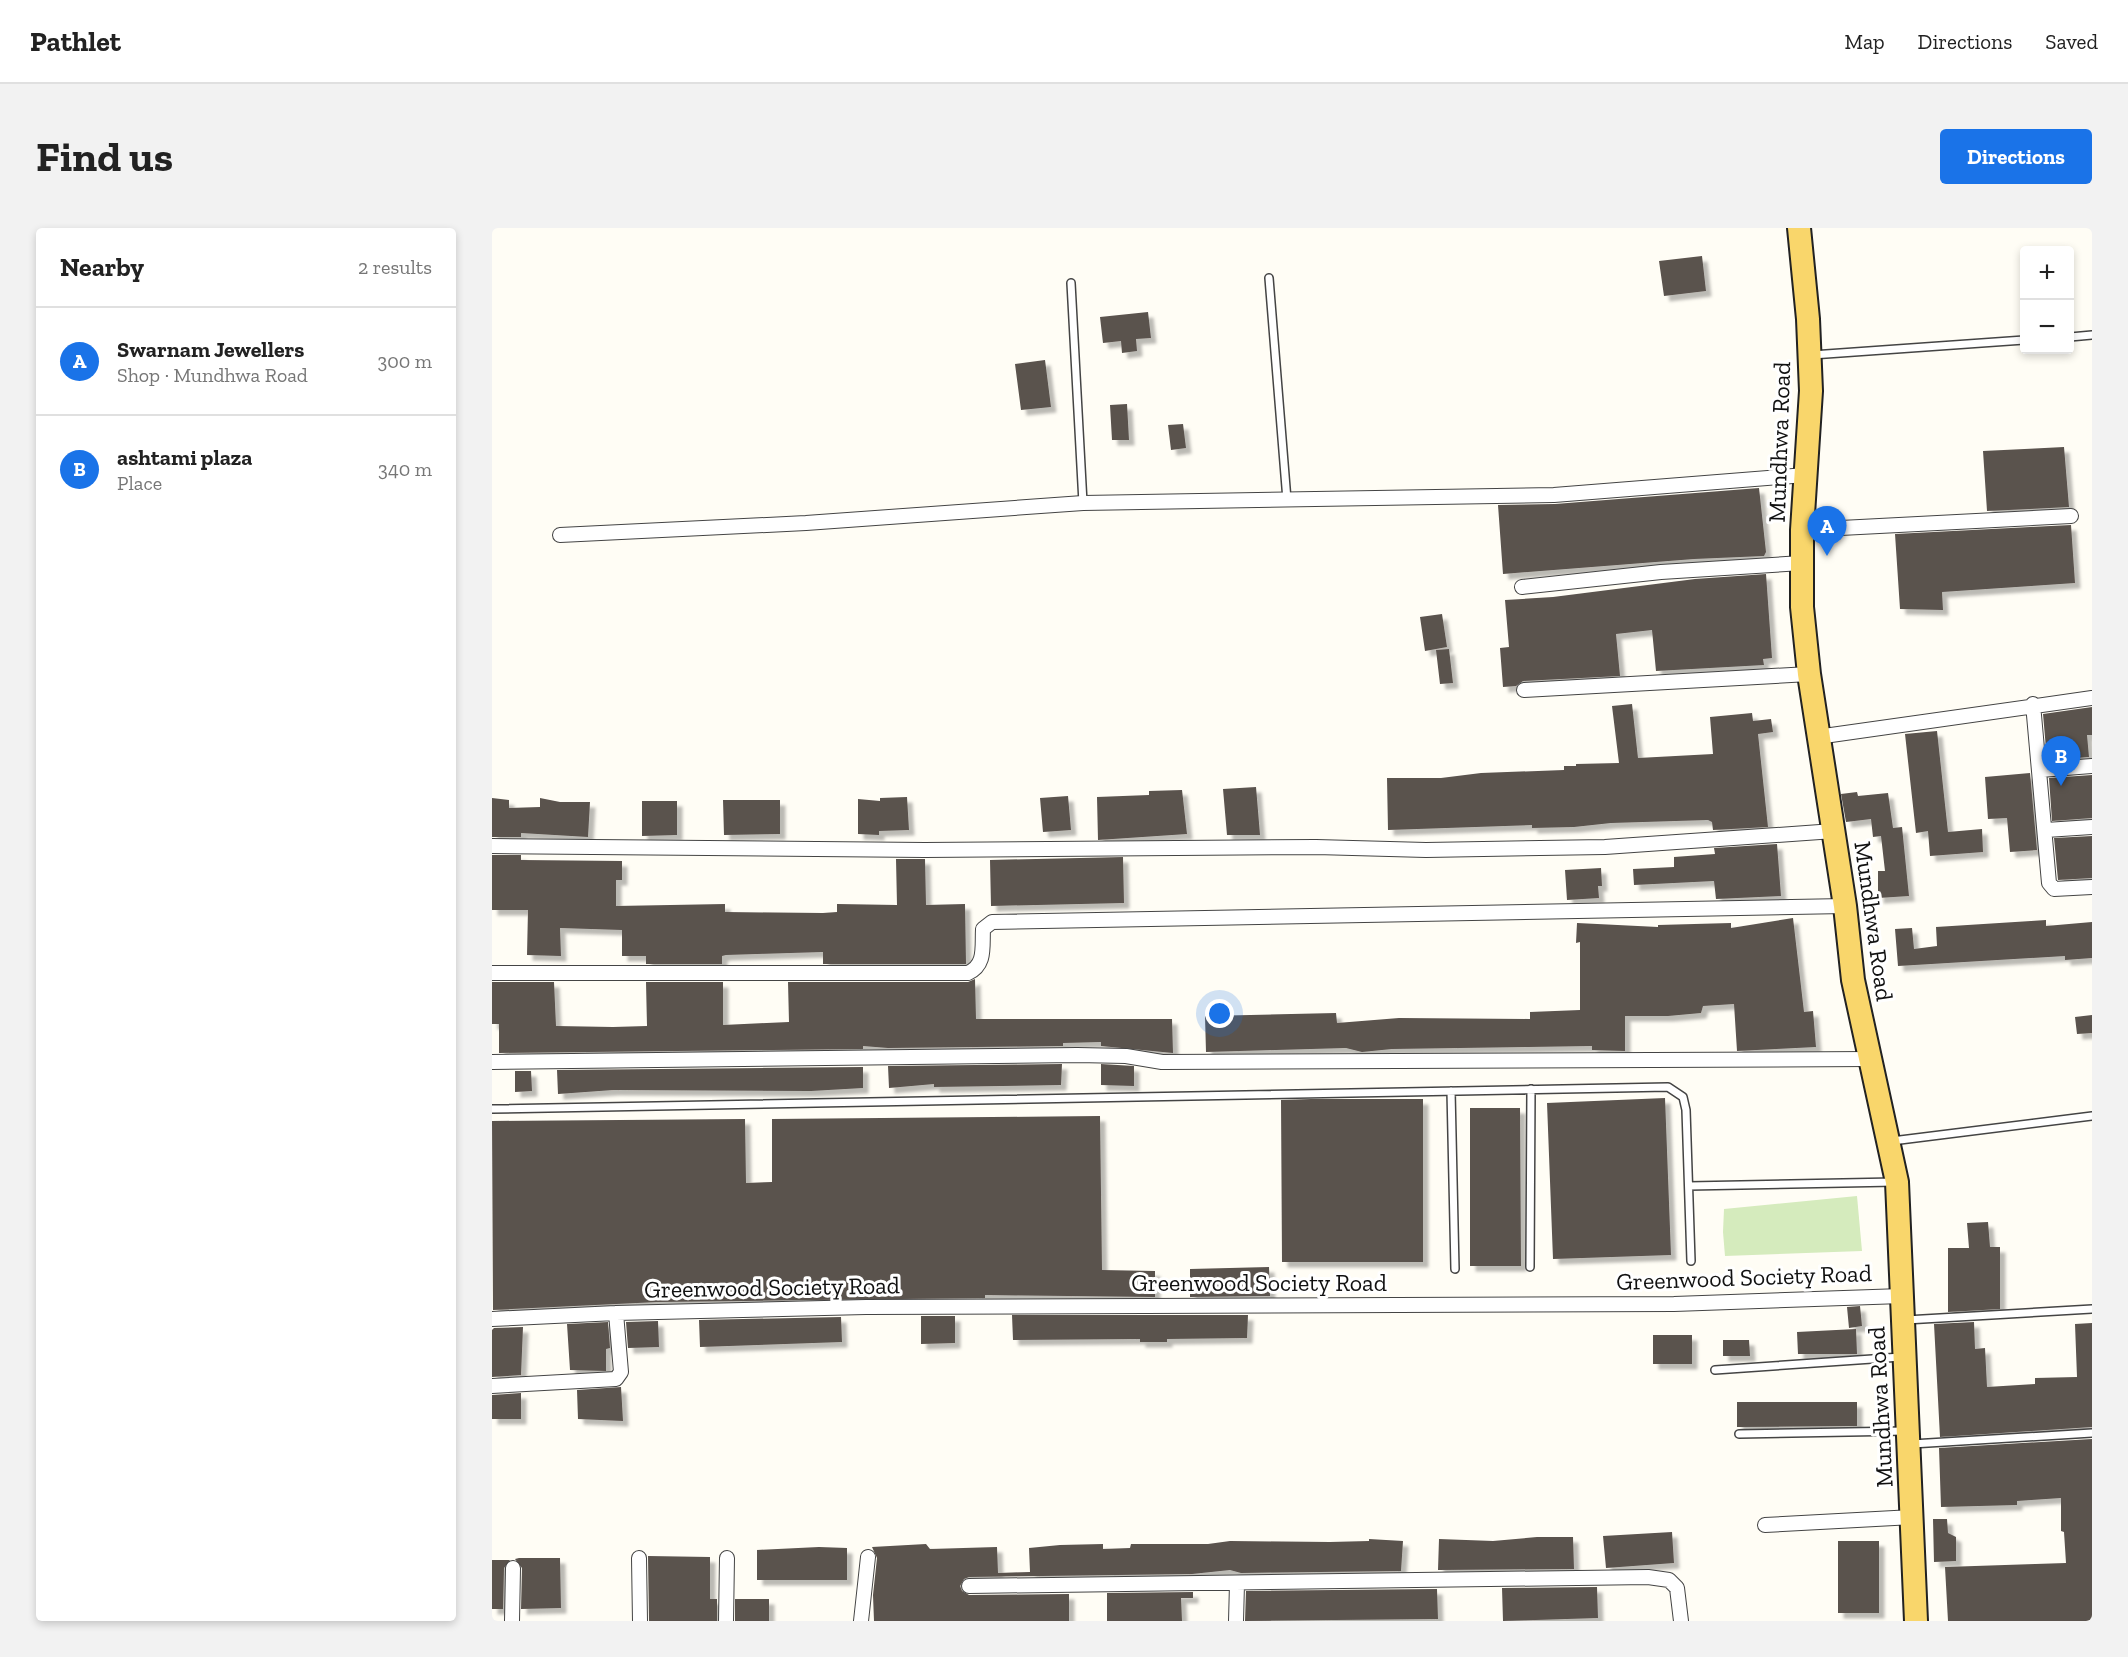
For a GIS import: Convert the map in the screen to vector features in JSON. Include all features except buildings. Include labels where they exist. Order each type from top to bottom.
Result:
[{"type":"main road","name":"Mundhwa Road","points":[[1799,228],[1811,391],[1802,530],[1802,607],[1817,737],[1834,831],[1853,980],[1897,1182],[1916,1621]]},
{"type":"street","points":[[560,534],[806,523],[1083,503],[1554,495],[1805,475]]},
{"type":"street","points":[[1802,530],[2071,516]]},
{"type":"street","points":[[1522,587],[1661,572],[1802,563]]},
{"type":"street","points":[[1524,690],[1809,674]]},
{"type":"street","points":[[1817,737],[2033,704],[2092,698]]},
{"type":"street","points":[[2033,704],[2049,883],[2054,889],[2092,887]]},
{"type":"street","points":[[2040,770],[2092,766]]},
{"type":"street","points":[[2046,830],[2092,827]]},
{"type":"street","points":[[492,846],[902,849],[1316,847],[1426,850],[1605,847],[1834,831]]},
{"type":"street","points":[[492,973],[968,974],[977,969],[982,961],[983,929],[992,922],[1845,906]]},
{"type":"street","points":[[492,1062],[1077,1054],[1126,1056],[1162,1062],[1870,1059]]},
{"type":"street","name":"Greenwood Society Road","points":[[492,1319],[616,1313],[878,1307],[1674,1304],[1902,1296]]},
{"type":"street","name":"Greenwood Society Road","points":[[492,1386],[616,1379],[621,1372],[616,1313]]},
{"type":"street","points":[[1765,1525],[1913,1517]]},
{"type":"street","points":[[861,1621],[868,1557]]},
{"type":"street","points":[[639,1558],[640,1621]]},
{"type":"street","points":[[726,1621],[727,1558]]},
{"type":"street","points":[[512,1621],[513,1568]]},
{"type":"street","points":[[969,1586],[1648,1577],[1669,1580],[1677,1588],[1681,1621]]},
{"type":"street","points":[[1236,1621],[1237,1584]]},
{"type":"lane","points":[[1269,278],[1287,500]]},
{"type":"lane","points":[[1071,284],[1083,503]]},
{"type":"lane","points":[[2074,337],[2092,335]]},
{"type":"lane","points":[[1809,355],[2020,340]]},
{"type":"lane","points":[[492,1109],[1668,1087],[1676,1090],[1683,1097],[1686,1110],[1691,1262]]},
{"type":"lane","points":[[1530,1267],[1531,1089]]},
{"type":"lane","points":[[1451,1091],[1455,1269]]},
{"type":"lane","points":[[1888,1142],[2092,1116]]},
{"type":"lane","points":[[1689,1186],[1897,1182]]},
{"type":"lane","points":[[1903,1320],[2092,1309]]},
{"type":"lane","points":[[1715,1370],[1905,1357]]},
{"type":"lane","points":[[1739,1434],[1909,1438],[2092,1433]]},
{"type":"green space","points":[[1857,1196],[1862,1251],[1725,1256],[1724,1209]]},
{"type":"place","name":"Swarnam Jewellers","points":[[1827,556]]},
{"type":"place","name":"ashtami plaza","points":[[2061,786]]}]
